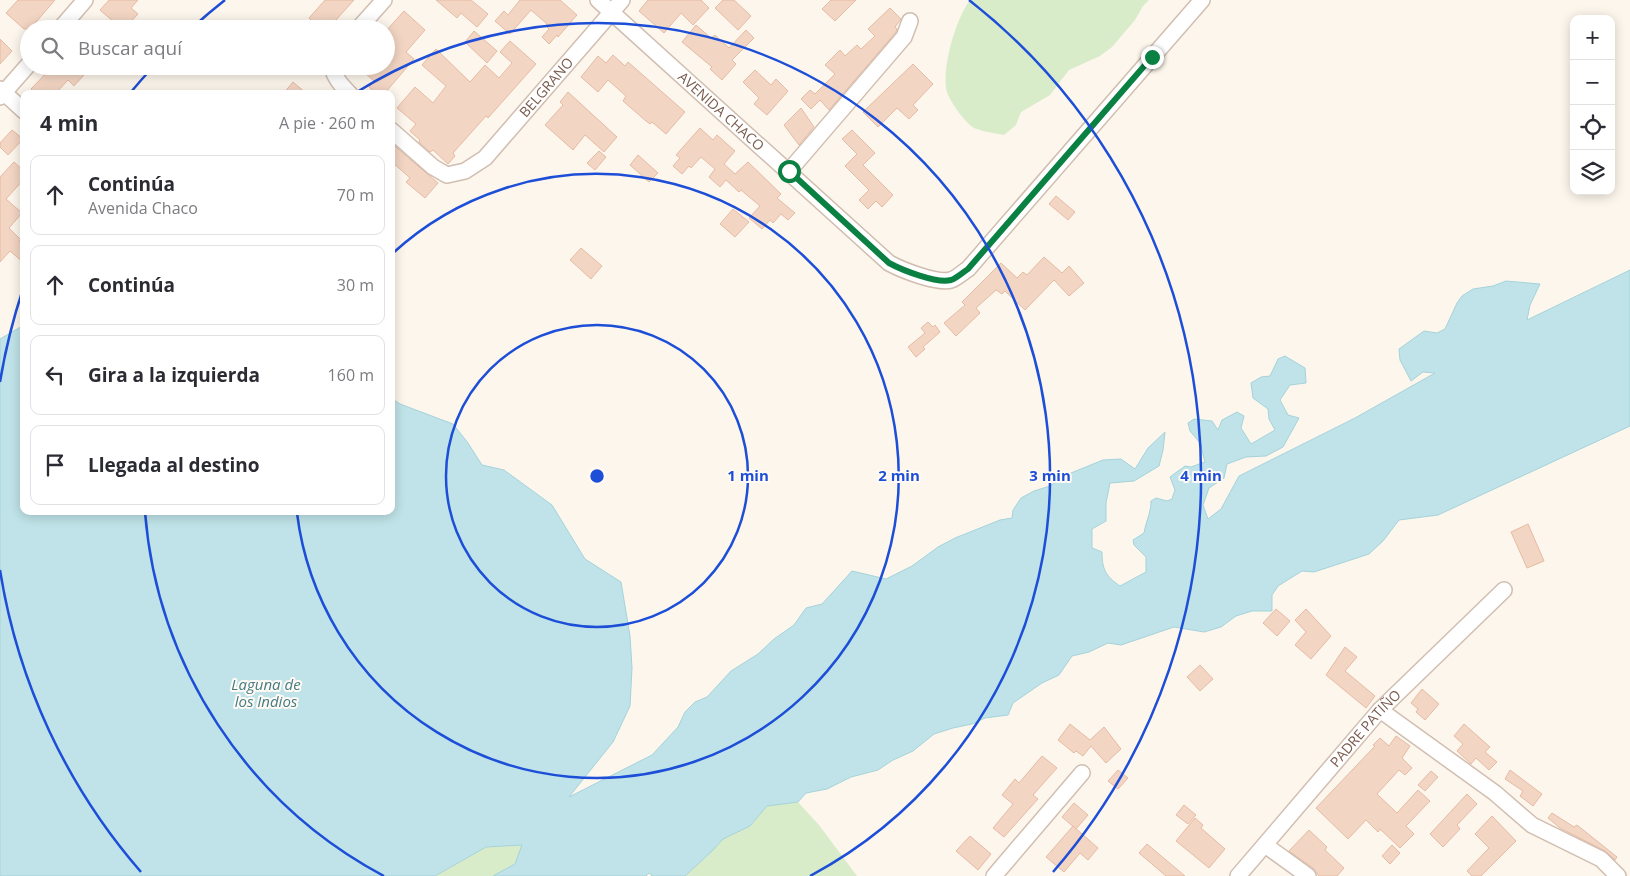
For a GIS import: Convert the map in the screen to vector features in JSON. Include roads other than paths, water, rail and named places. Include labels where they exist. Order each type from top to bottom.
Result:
[{"type":"street","points":[[68,20],[85,0]]},
{"type":"street","points":[[366,20],[384,0]]},
{"type":"street","name":"AVENIDA CHACO","points":[[598,0],[889,263],[905,271],[932,279],[951,280],[968,269],[1202,0]]},
{"type":"street","name":"BELGRANO","points":[[395,134],[433,167],[447,176],[465,171],[485,158],[622,0]]},
{"type":"street","points":[[789,171],[904,37],[910,21]]},
{"type":"street","points":[[20,73],[1,93],[20,108]]},
{"type":"street","points":[[334,75],[346,90]]},
{"type":"street","name":"PADRE PATIÑO","points":[[1238,876],[1380,710],[1504,590]]},
{"type":"street","points":[[1380,710],[1495,793],[1532,825],[1600,859],[1618,876]]},
{"type":"street","points":[[1001,874],[1082,773]]},
{"type":"street","points":[[1265,845],[1308,876]]},
{"type":"water","name":"Laguna de los Indios","points":[[1630,270],[1630,426],[1438,515],[1399,520],[1383,541],[1369,554],[1314,572],[1302,571],[1278,586],[1272,595],[1272,611],[1252,611],[1236,616],[1221,627],[1204,632],[1174,627],[1121,645],[1108,643],[1089,652],[1072,656],[1059,675],[1042,683],[1013,703],[1008,715],[985,718],[972,724],[934,734],[913,751],[893,760],[878,770],[851,777],[827,789],[806,793],[798,802],[767,806],[750,826],[723,839],[685,876],[652,876],[649,873],[646,876],[493,876],[515,864],[522,845],[486,847],[435,876],[0,876],[0,339],[20,327],[20,515],[395,515],[395,401],[453,424],[482,465],[504,470],[552,505],[585,559],[621,582],[630,636],[632,668],[630,706],[613,742],[569,797],[652,755],[678,727],[685,712],[695,702],[707,697],[731,671],[758,654],[774,639],[794,625],[806,608],[822,604],[852,571],[886,579],[912,566],[938,547],[955,538],[1000,520],[1012,518],[1013,510],[1021,498],[1050,486],[1066,475],[1103,460],[1121,459],[1135,469],[1148,448],[1165,432],[1159,466],[1134,481],[1110,483],[1106,503],[1106,521],[1092,529],[1092,548],[1102,552],[1105,571],[1120,586],[1146,572],[1146,557],[1134,545],[1133,540],[1144,533],[1151,501],[1156,498],[1167,501],[1172,499],[1175,490],[1170,477],[1185,466],[1191,467],[1205,462],[1200,443],[1190,431],[1188,423],[1194,419],[1212,421],[1218,430],[1222,420],[1237,412],[1244,416],[1241,428],[1251,444],[1275,430],[1269,419],[1268,409],[1253,398],[1251,383],[1261,377],[1270,376],[1278,359],[1285,356],[1305,368],[1306,383],[1290,385],[1280,400],[1288,415],[1299,418],[1283,447],[1266,456],[1246,457],[1227,464],[1224,478],[1209,488],[1203,505],[1208,519],[1221,509],[1239,476],[1355,418],[1435,373],[1423,372],[1411,381],[1400,360],[1399,349],[1424,331],[1437,333],[1445,329],[1457,303],[1462,296],[1473,289],[1493,286],[1506,281],[1540,284],[1530,305],[1527,320]]}]
